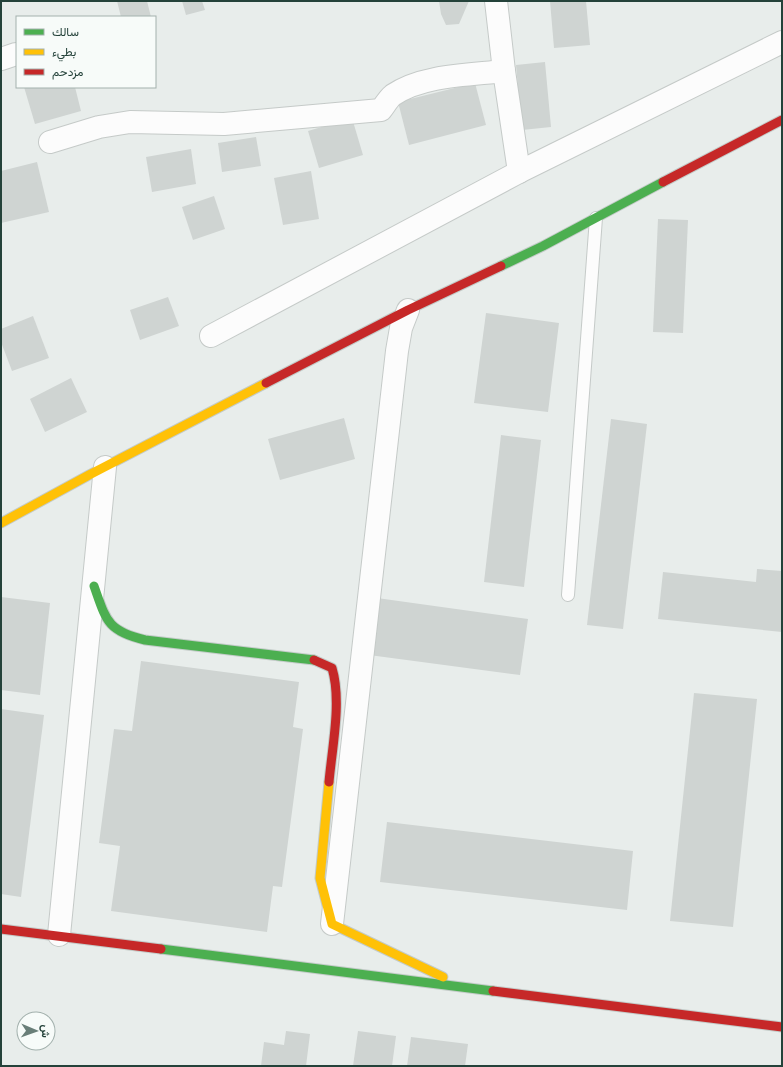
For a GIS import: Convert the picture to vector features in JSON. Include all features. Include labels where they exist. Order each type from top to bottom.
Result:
[{"type":"street","points":[[496,1],[504,71],[519,172]]},
{"type":"street","points":[[211,336],[519,172],[782,42]]},
{"type":"street","points":[[50,142],[99,127],[130,122],[224,124],[381,110],[392,96],[412,85],[426,81],[504,71]]},
{"type":"street","points":[[1,523],[105,467],[408,310],[543,246],[782,120]]},
{"type":"street","points":[[332,924],[397,351],[401,328],[408,310]]},
{"type":"street","points":[[60,935],[105,467]]},
{"type":"street","points":[[94,586],[106,618],[113,628],[126,637],[311,659],[322,662],[332,668],[336,678],[336,703],[320,878],[325,902],[330,909],[332,924]]},
{"type":"street","points":[[332,924],[464,986]]},
{"type":"street","points":[[1,929],[60,935],[782,1027]]},
{"type":"lane","points":[[568,595],[596,218]]},
{"type":"building","points":[[117,1],[147,1],[151,16],[121,16]]},
{"type":"building","points":[[182,1],[202,1],[205,10],[186,15]]},
{"type":"building","points":[[439,1],[469,1],[459,24],[446,25],[441,14]]},
{"type":"building","points":[[550,1],[586,1],[590,45],[554,48]]},
{"type":"building","points":[[545,62],[551,127],[522,130],[516,65]]},
{"type":"building","points":[[475,83],[486,125],[409,145],[398,102]]},
{"type":"building","points":[[24,88],[75,88],[81,111],[35,124]]},
{"type":"building","points":[[352,118],[363,155],[319,168],[308,131]]},
{"type":"building","points":[[256,137],[261,166],[222,172],[218,143]]},
{"type":"building","points":[[191,149],[196,184],[152,192],[146,157]]},
{"type":"building","points":[[37,162],[49,212],[1,223],[1,171]]},
{"type":"building","points":[[311,171],[319,219],[283,225],[274,178]]},
{"type":"building","points":[[214,196],[225,229],[193,240],[182,207]]},
{"type":"building","points":[[658,219],[688,220],[683,333],[653,332]]},
{"type":"building","points":[[168,297],[179,326],[140,340],[130,310]]},
{"type":"building","points":[[486,313],[559,323],[548,412],[474,403]]},
{"type":"building","points":[[33,316],[49,358],[12,371],[1,342],[1,329]]},
{"type":"building","points":[[71,378],[87,412],[45,432],[30,399]]},
{"type":"building","points":[[344,418],[355,459],[280,480],[268,439]]},
{"type":"building","points":[[611,419],[647,424],[623,629],[587,625]]},
{"type":"building","points":[[501,435],[541,440],[524,587],[484,582]]},
{"type":"building","points":[[757,569],[782,571],[782,632],[658,619],[663,572],[756,582]]},
{"type":"building","points":[[1,597],[50,603],[40,695],[1,690]]},
{"type":"building","points":[[377,598],[528,619],[520,675],[369,655]]},
{"type":"building","points":[[141,661],[299,682],[293,727],[303,729],[282,887],[273,886],[267,932],[111,911],[120,846],[99,843],[114,729],[132,731]]},
{"type":"building","points":[[694,693],[757,699],[733,927],[670,921]]},
{"type":"building","points":[[1,709],[44,715],[21,897],[1,894]]},
{"type":"building","points":[[387,822],[633,851],[627,910],[380,882]]},
{"type":"building","points":[[286,1031],[310,1034],[306,1066],[261,1066],[264,1042],[284,1045]]},
{"type":"building","points":[[358,1031],[396,1036],[392,1066],[353,1066]]},
{"type":"building","points":[[411,1037],[468,1044],[465,1066],[407,1066]]},
{"type":"traffic: fast","points":[[501,266],[543,246],[663,182]]},
{"type":"traffic: fast","points":[[94,586],[105,616],[115,628],[123,633],[145,640],[314,660]]},
{"type":"traffic: fast","points":[[161,949],[493,991]]},
{"type":"traffic: slow","points":[[1,523],[89,475],[266,383]]},
{"type":"traffic: slow","points":[[329,782],[320,878],[332,924],[443,977]]},
{"type":"traffic: jam","points":[[663,182],[782,120]]},
{"type":"traffic: jam","points":[[266,383],[408,310],[501,266]]},
{"type":"traffic: jam","points":[[314,660],[332,668],[335,681],[336,710],[329,782]]},
{"type":"traffic: jam","points":[[1,929],[161,949]]},
{"type":"traffic: jam","points":[[493,991],[782,1027]]}]
